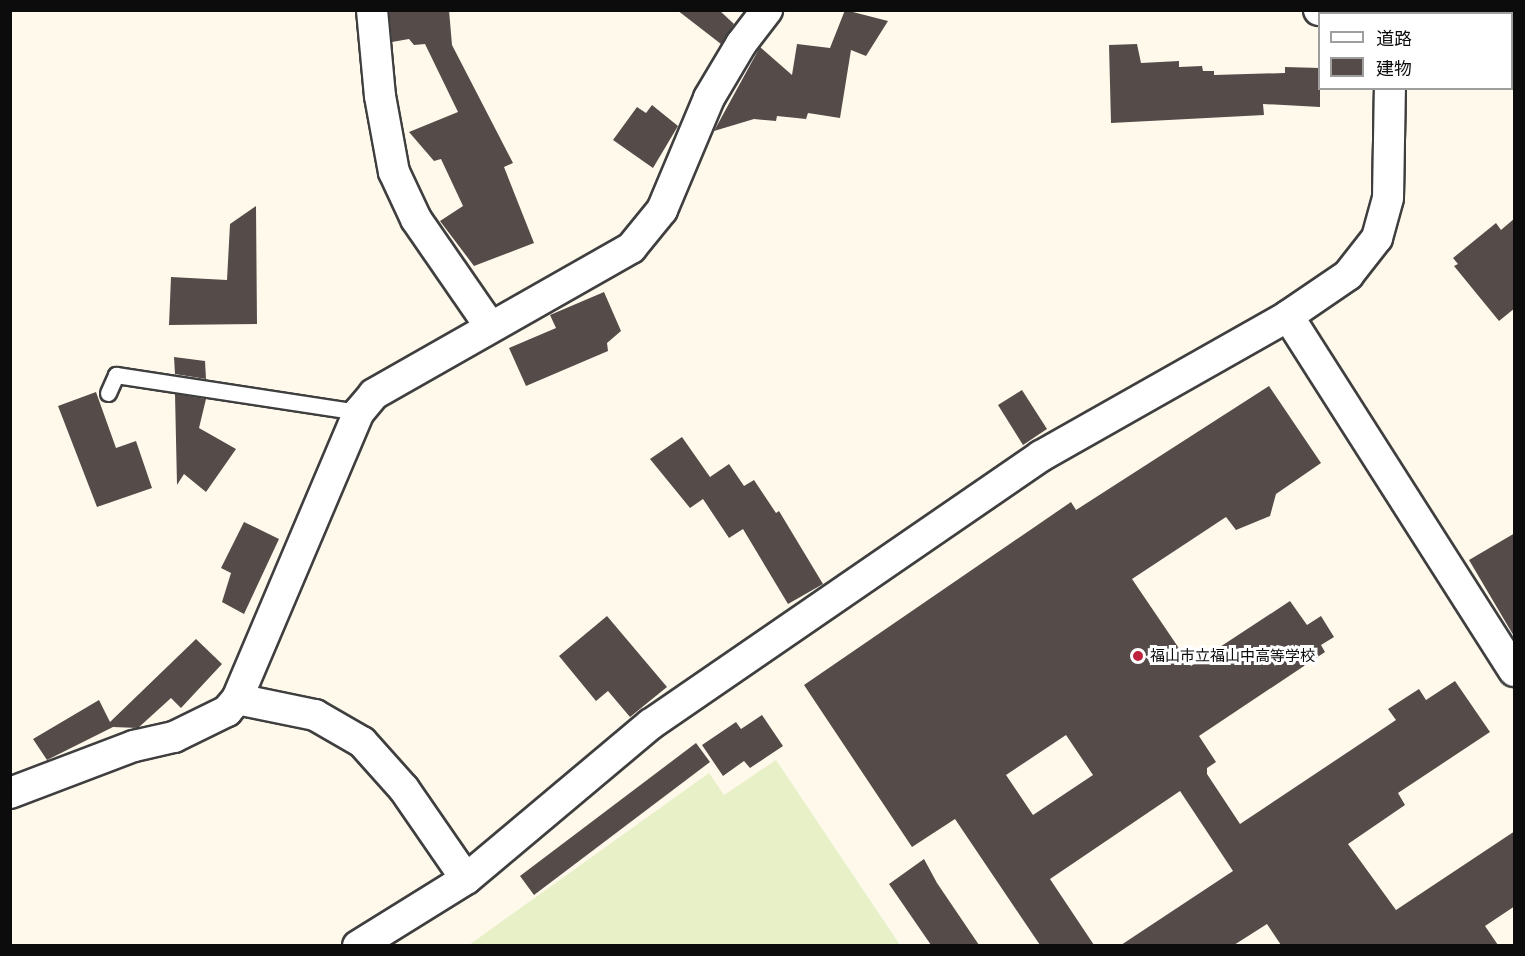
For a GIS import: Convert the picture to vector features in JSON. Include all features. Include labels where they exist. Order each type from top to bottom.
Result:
[{"type":"street","points":[[372,10],[380,96],[394,172],[416,219],[489,325]]},
{"type":"street","points":[[10,794],[134,746],[174,737],[227,711],[237,699],[359,412],[375,394],[489,325],[631,248],[662,210],[709,98],[741,44],[767,10]]},
{"type":"street","points":[[1319,10],[1339,12]]},
{"type":"street","points":[[358,945],[466,879],[651,724],[1041,456],[1288,316],[1348,275],[1377,238],[1388,198],[1389,90]]},
{"type":"street","points":[[1288,316],[1515,671]]},
{"type":"street","points":[[237,699],[315,715],[362,742],[404,789],[466,879]]},
{"type":"lane","points":[[108,393],[116,375],[359,412]]},
{"type":"green space","points":[[776,760],[900,945],[469,945],[709,773],[724,795]]},
{"type":"building","points":[[389,10],[449,10],[452,45],[513,163],[504,167],[534,243],[474,266],[440,221],[463,206],[441,159],[434,161],[409,132],[458,112],[425,44],[414,45],[409,39],[392,42]]},
{"type":"building","points":[[677,10],[719,10],[734,24],[721,44]]},
{"type":"building","points":[[845,10],[888,21],[866,56],[851,50],[840,118],[808,113],[806,119],[777,116],[776,121],[754,119],[714,131],[760,47],[792,75],[797,44],[830,48]]},
{"type":"building","points":[[1137,44],[1141,63],[1179,61],[1179,67],[1202,66],[1203,71],[1214,71],[1214,75],[1285,73],[1285,67],[1318,68],[1320,107],[1263,104],[1264,115],[1111,123],[1109,45]]},
{"type":"building","points":[[652,105],[678,126],[653,168],[613,140],[637,107],[646,113]]},
{"type":"building","points":[[256,206],[257,324],[169,325],[171,277],[227,280],[230,224]]},
{"type":"building","points":[[1515,218],[1515,308],[1499,321],[1454,266],[1458,264],[1453,258],[1496,223],[1501,230]]},
{"type":"building","points":[[604,292],[621,331],[607,343],[608,351],[526,386],[509,348],[556,328],[550,315]]},
{"type":"building","points":[[174,357],[205,361],[206,379],[175,374]]},
{"type":"building","points":[[1269,386],[1321,463],[1276,494],[1270,516],[1236,530],[1226,517],[1132,579],[1191,666],[1290,601],[1307,625],[1321,616],[1334,637],[1321,645],[1325,652],[1199,736],[1216,762],[1207,768],[1207,774],[1240,824],[1396,720],[1388,709],[1419,689],[1426,700],[1455,681],[1490,732],[1398,793],[1405,805],[1348,844],[1396,910],[1515,831],[1515,906],[1485,926],[1498,945],[1281,945],[1267,924],[1234,945],[1121,945],[1233,871],[1180,791],[1050,879],[1094,945],[1040,945],[955,819],[912,847],[804,685],[1071,502],[1076,510]],"holes":[[[1066,735],[1093,775],[1033,815],[1006,775]]]},
{"type":"building","points":[[1022,390],[1047,429],[1023,445],[998,405]]},
{"type":"building","points":[[96,392],[116,448],[136,441],[152,488],[97,507],[58,406]]},
{"type":"building","points":[[175,394],[206,399],[199,428],[236,449],[206,492],[184,474],[177,485]]},
{"type":"building","points":[[682,437],[710,477],[729,464],[744,486],[754,480],[776,513],[779,511],[823,584],[788,604],[743,529],[729,538],[703,499],[690,508],[650,459]]},
{"type":"building","points":[[244,522],[279,539],[244,614],[222,602],[231,573],[221,568]]},
{"type":"building","points":[[1515,533],[1515,638],[1469,560]]},
{"type":"building","points":[[607,616],[667,687],[630,717],[608,691],[596,701],[559,656]]},
{"type":"building","points":[[196,639],[222,664],[181,708],[171,698],[138,728],[113,727],[47,760],[33,739],[99,700],[110,722]]},
{"type":"building","points":[[762,715],[783,746],[750,768],[744,761],[723,776],[702,745],[736,722],[741,729]]},
{"type":"building","points":[[696,743],[710,762],[534,895],[520,876]]},
{"type":"building","points":[[924,859],[937,883],[979,945],[931,945],[889,884]]},
{"type":"place","name":"福山市立福山中高等学校","points":[[1138,656]]}]
